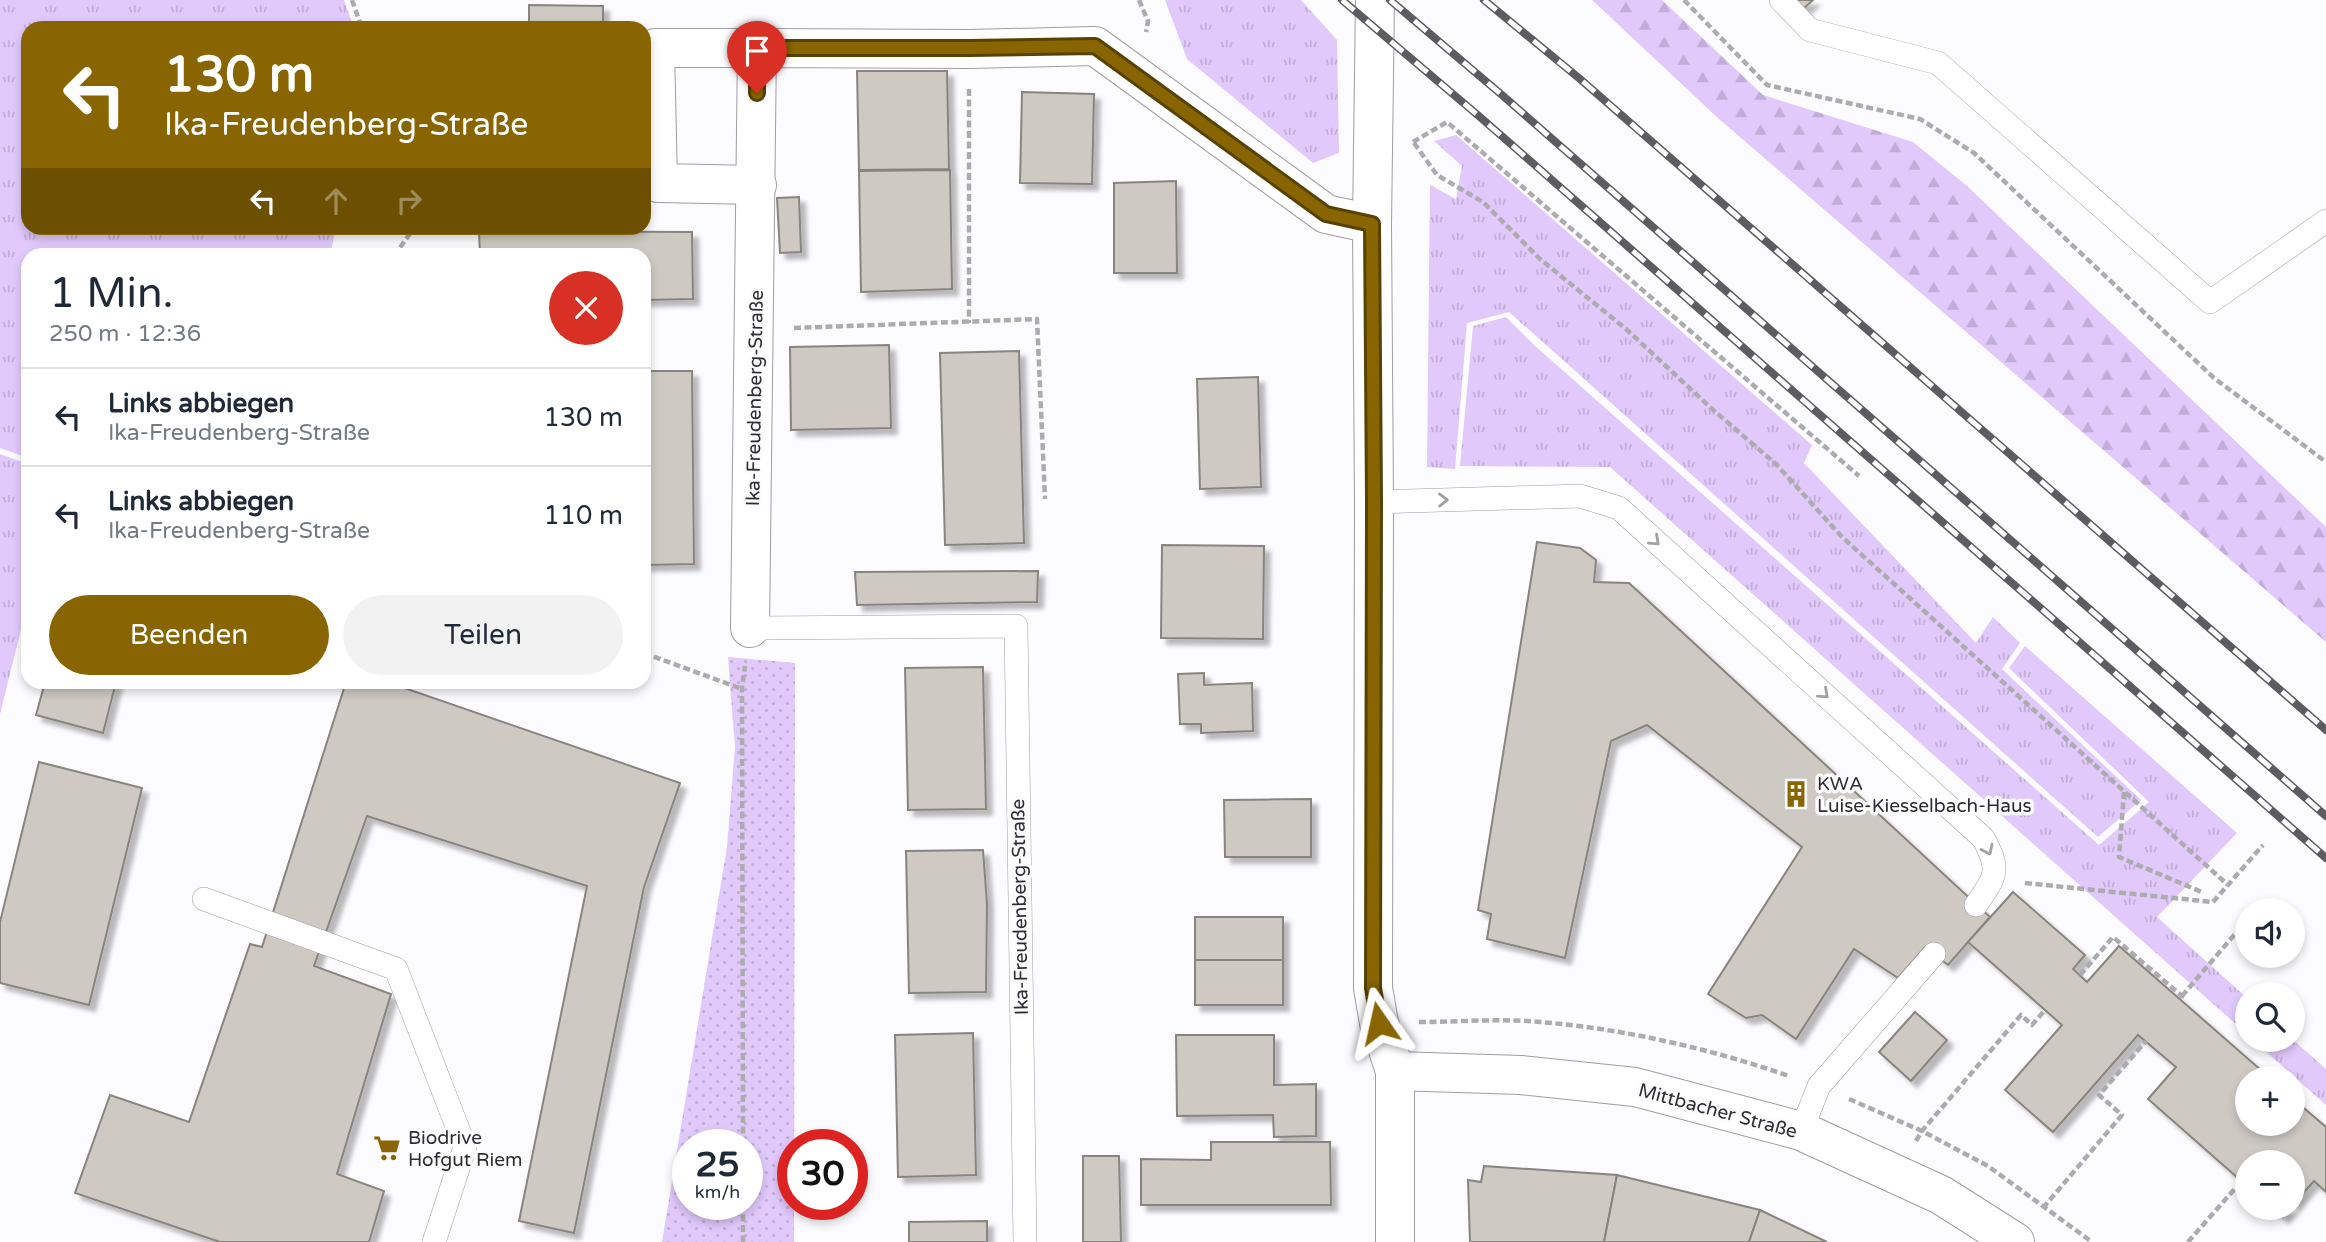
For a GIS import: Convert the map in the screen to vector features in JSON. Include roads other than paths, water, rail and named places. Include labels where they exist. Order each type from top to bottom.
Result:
[{"type":"street","points":[[1375,0],[1372,224],[1373,988],[1379,1023],[1395,1072],[1395,1242]]},
{"type":"street","points":[[757,185],[658,183],[655,48],[1095,46],[1326,214],[1372,224]]},
{"type":"street","name":"Ika-Freudenberg-Straße","points":[[750,628],[757,48]]},
{"type":"street","name":"Mittbacher Straße","points":[[1395,1072],[1521,1075],[1635,1087],[1801,1130],[1941,1195],[2026,1229]]},
{"type":"lane","points":[[1781,0],[1810,30],[1938,63],[2210,302],[2326,221]]},
{"type":"lane","points":[[1374,502],[1580,496],[1619,508],[1983,838],[1994,858],[1994,880],[1976,905]]},
{"type":"lane","name":"Ika-Freudenberg-Straße","points":[[750,628],[1016,626],[1025,1242]]},
{"type":"lane","points":[[204,899],[396,969],[465,1147],[434,1242]]},
{"type":"lane","points":[[1801,1130],[1819,1086],[1934,954]]},
{"type":"railway","points":[[1342,0],[1480,117],[2326,858]]},
{"type":"railway","points":[[1390,0],[2326,816]]},
{"type":"railway","points":[[1484,0],[1580,79],[2326,730]]},
{"type":"place","name":"KWA Luise-Kiesselbach-Haus","points":[[1796,794]]},
{"type":"place","name":"Biodrive Hofgut Riem","points":[[387,1148]]}]
